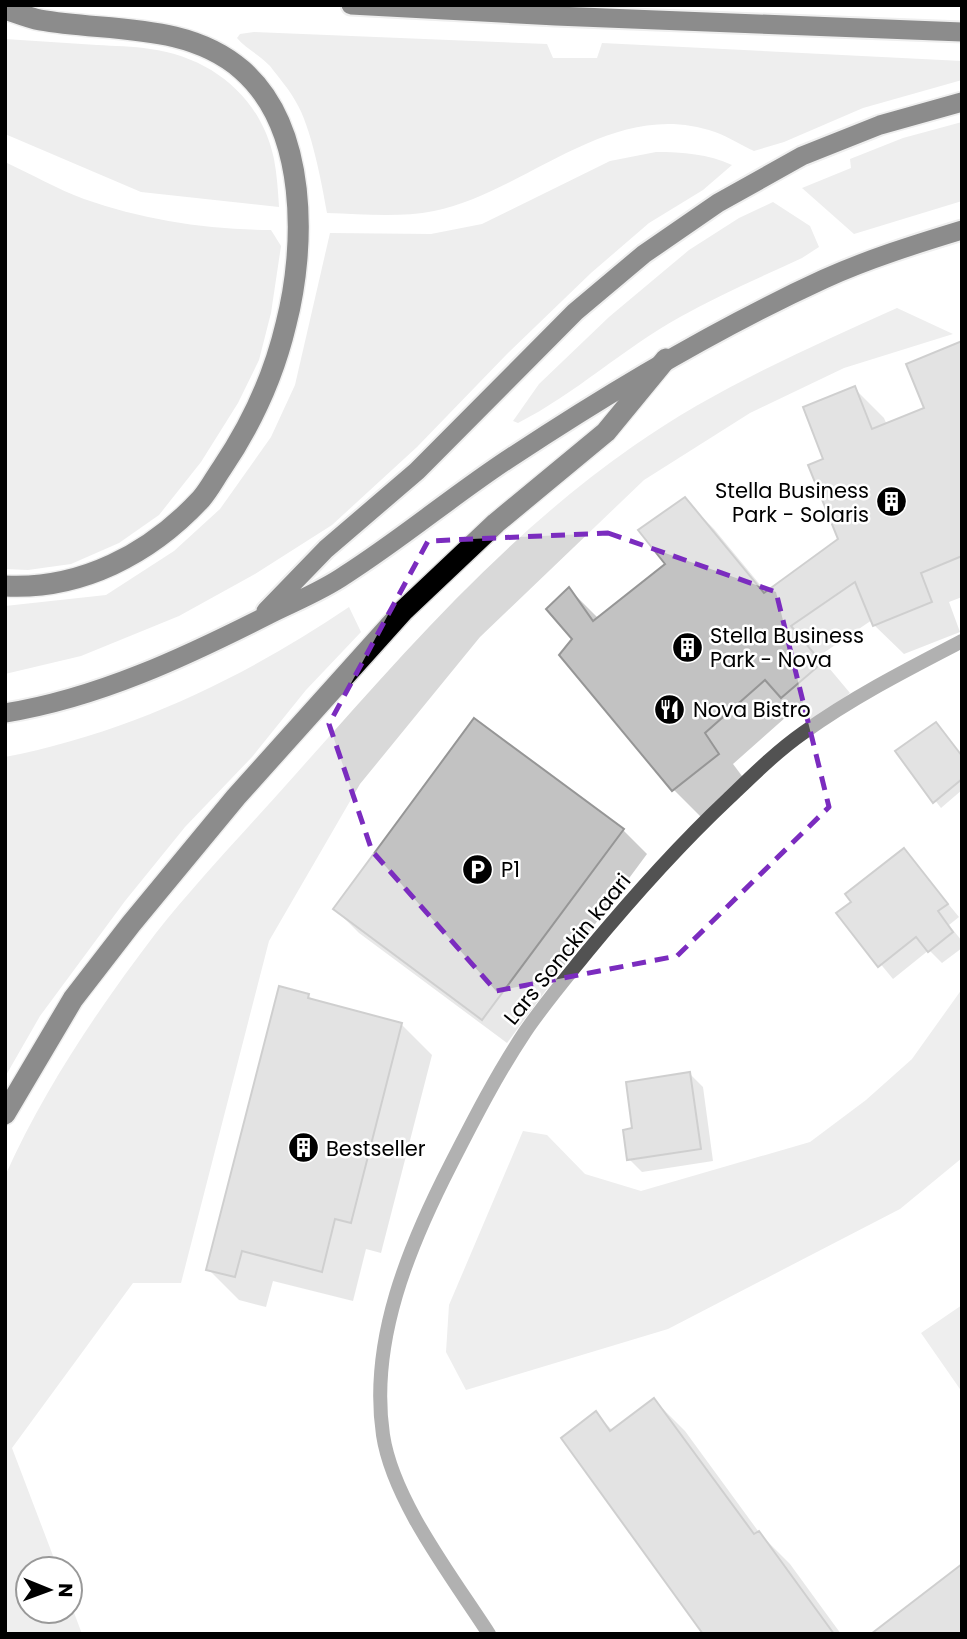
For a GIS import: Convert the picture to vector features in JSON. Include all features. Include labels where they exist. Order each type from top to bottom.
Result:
[{"type":"highway","points":[[351,5],[962,32]]},
{"type":"highway","points":[[5,9],[38,20],[178,38],[214,51],[242,70],[262,92],[279,122],[291,154],[298,225],[295,272],[286,324],[268,380],[240,442],[202,498],[161,537],[122,562],[72,581],[24,587],[5,586]]},
{"type":"highway","points":[[255,622],[326,549],[417,471],[575,312],[644,254],[718,203],[803,156],[880,125],[962,102]]},
{"type":"highway","points":[[5,713],[37,708],[106,688],[192,653],[255,622],[343,577],[512,456],[666,359],[827,278],[916,244],[962,230]]},
{"type":"highway","points":[[5,1114],[73,999],[131,923],[245,787],[404,610],[496,523],[606,432],[666,359]]},
{"type":"street","name":"Lars Sonckin kaari","points":[[489,1634],[414,1518],[388,1458],[383,1434],[380,1377],[388,1324],[426,1213],[486,1096],[524,1033],[604,931],[684,840],[770,759],[804,733],[887,680],[962,641]]},
{"type":"highlighted area","points":[[608,533],[776,592],[829,807],[677,956],[496,991],[372,851],[329,724],[428,541]]},
{"type":"shaded area","points":[[254,32],[547,44],[553,58],[597,58],[602,43],[962,61],[962,80],[863,108],[784,142],[754,151],[715,132],[677,124],[641,126],[606,136],[572,150],[504,185],[434,211],[394,215],[327,213],[315,156],[301,112],[270,66],[237,38],[240,34]]},
{"type":"shaded area","points":[[5,39],[150,49],[172,53],[213,71],[245,99],[258,117],[274,159],[279,207],[141,192],[5,134]]},
{"type":"shaded area","points":[[962,122],[962,201],[854,234],[802,188],[851,168],[850,159],[903,138]]},
{"type":"shaded area","points":[[656,152],[695,154],[732,165],[703,190],[649,223],[591,273],[507,354],[417,447],[332,525],[255,574],[179,616],[81,656],[5,674],[5,606],[106,595],[174,551],[220,509],[271,437],[295,385],[330,233],[431,234],[482,224],[610,161]]},
{"type":"shaded area","points":[[5,162],[64,191],[129,213],[224,228],[271,230],[281,246],[271,313],[259,360],[238,403],[201,462],[159,515],[119,543],[71,564],[28,570],[5,569]]},
{"type":"shaded area","points":[[773,202],[810,226],[819,247],[802,258],[680,317],[539,411],[518,423],[513,421],[539,384],[609,317],[689,250],[739,218]]},
{"type":"shaded area","points":[[897,308],[953,334],[844,368],[750,413],[644,480],[480,637],[360,784],[269,941],[181,1283],[133,1283],[12,1448],[53,1555],[14,1555],[14,1625],[79,1625],[82,1634],[5,1634],[5,1176],[37,1112],[93,1020],[156,933],[207,873],[373,687],[496,559],[585,482],[663,426],[728,388]]},
{"type":"shaded area","points":[[349,607],[361,632],[306,690],[252,757],[185,827],[125,901],[40,1016],[5,1077],[5,757],[97,733],[185,699],[269,657]]},
{"type":"shaded area","points":[[962,989],[962,1158],[900,1209],[668,1329],[466,1390],[446,1352],[449,1305],[523,1131],[547,1135],[585,1174],[641,1191],[810,1142],[866,1100],[912,1059]]},
{"type":"shaded area","points":[[962,1305],[962,1392],[921,1333]]},
{"type":"building","points":[[962,341],[962,556],[921,573],[932,602],[873,626],[855,582],[791,626],[822,663],[781,698],[765,680],[705,733],[719,754],[672,791],[559,655],[572,639],[546,609],[569,587],[593,621],[665,564],[638,530],[685,497],[764,593],[838,539],[808,465],[823,459],[803,407],[855,386],[872,429],[924,408],[906,364]]},
{"type":"building","name":"P1","points":[[474,718],[624,829],[482,1020],[333,909]]},
{"type":"building","points":[[936,722],[962,756],[962,779],[933,803],[895,751]]},
{"type":"building","points":[[904,848],[948,904],[938,911],[953,932],[928,952],[916,937],[878,967],[836,913],[851,902],[845,894]]},
{"type":"building","name":"Bestseller","points":[[279,986],[309,994],[308,998],[402,1023],[351,1223],[335,1219],[322,1272],[242,1251],[235,1277],[206,1270]]},
{"type":"building","points":[[690,1072],[701,1149],[627,1160],[623,1130],[632,1128],[626,1082]]},
{"type":"building","points":[[654,1398],[754,1534],[759,1531],[834,1634],[703,1634],[561,1438],[596,1411],[610,1431]]},
{"type":"building","points":[[962,1564],[962,1634],[871,1634]]},
{"type":"place","name":"Stella Business Park - Solaris","points":[[892,502]]},
{"type":"place","name":"Stella Business Park - Nova","points":[[687,647]]},
{"type":"place","name":"Nova Bistro","points":[[670,709]]},
{"type":"place","name":"P1","points":[[478,869]]},
{"type":"place","name":"Bestseller","points":[[303,1148]]}]
